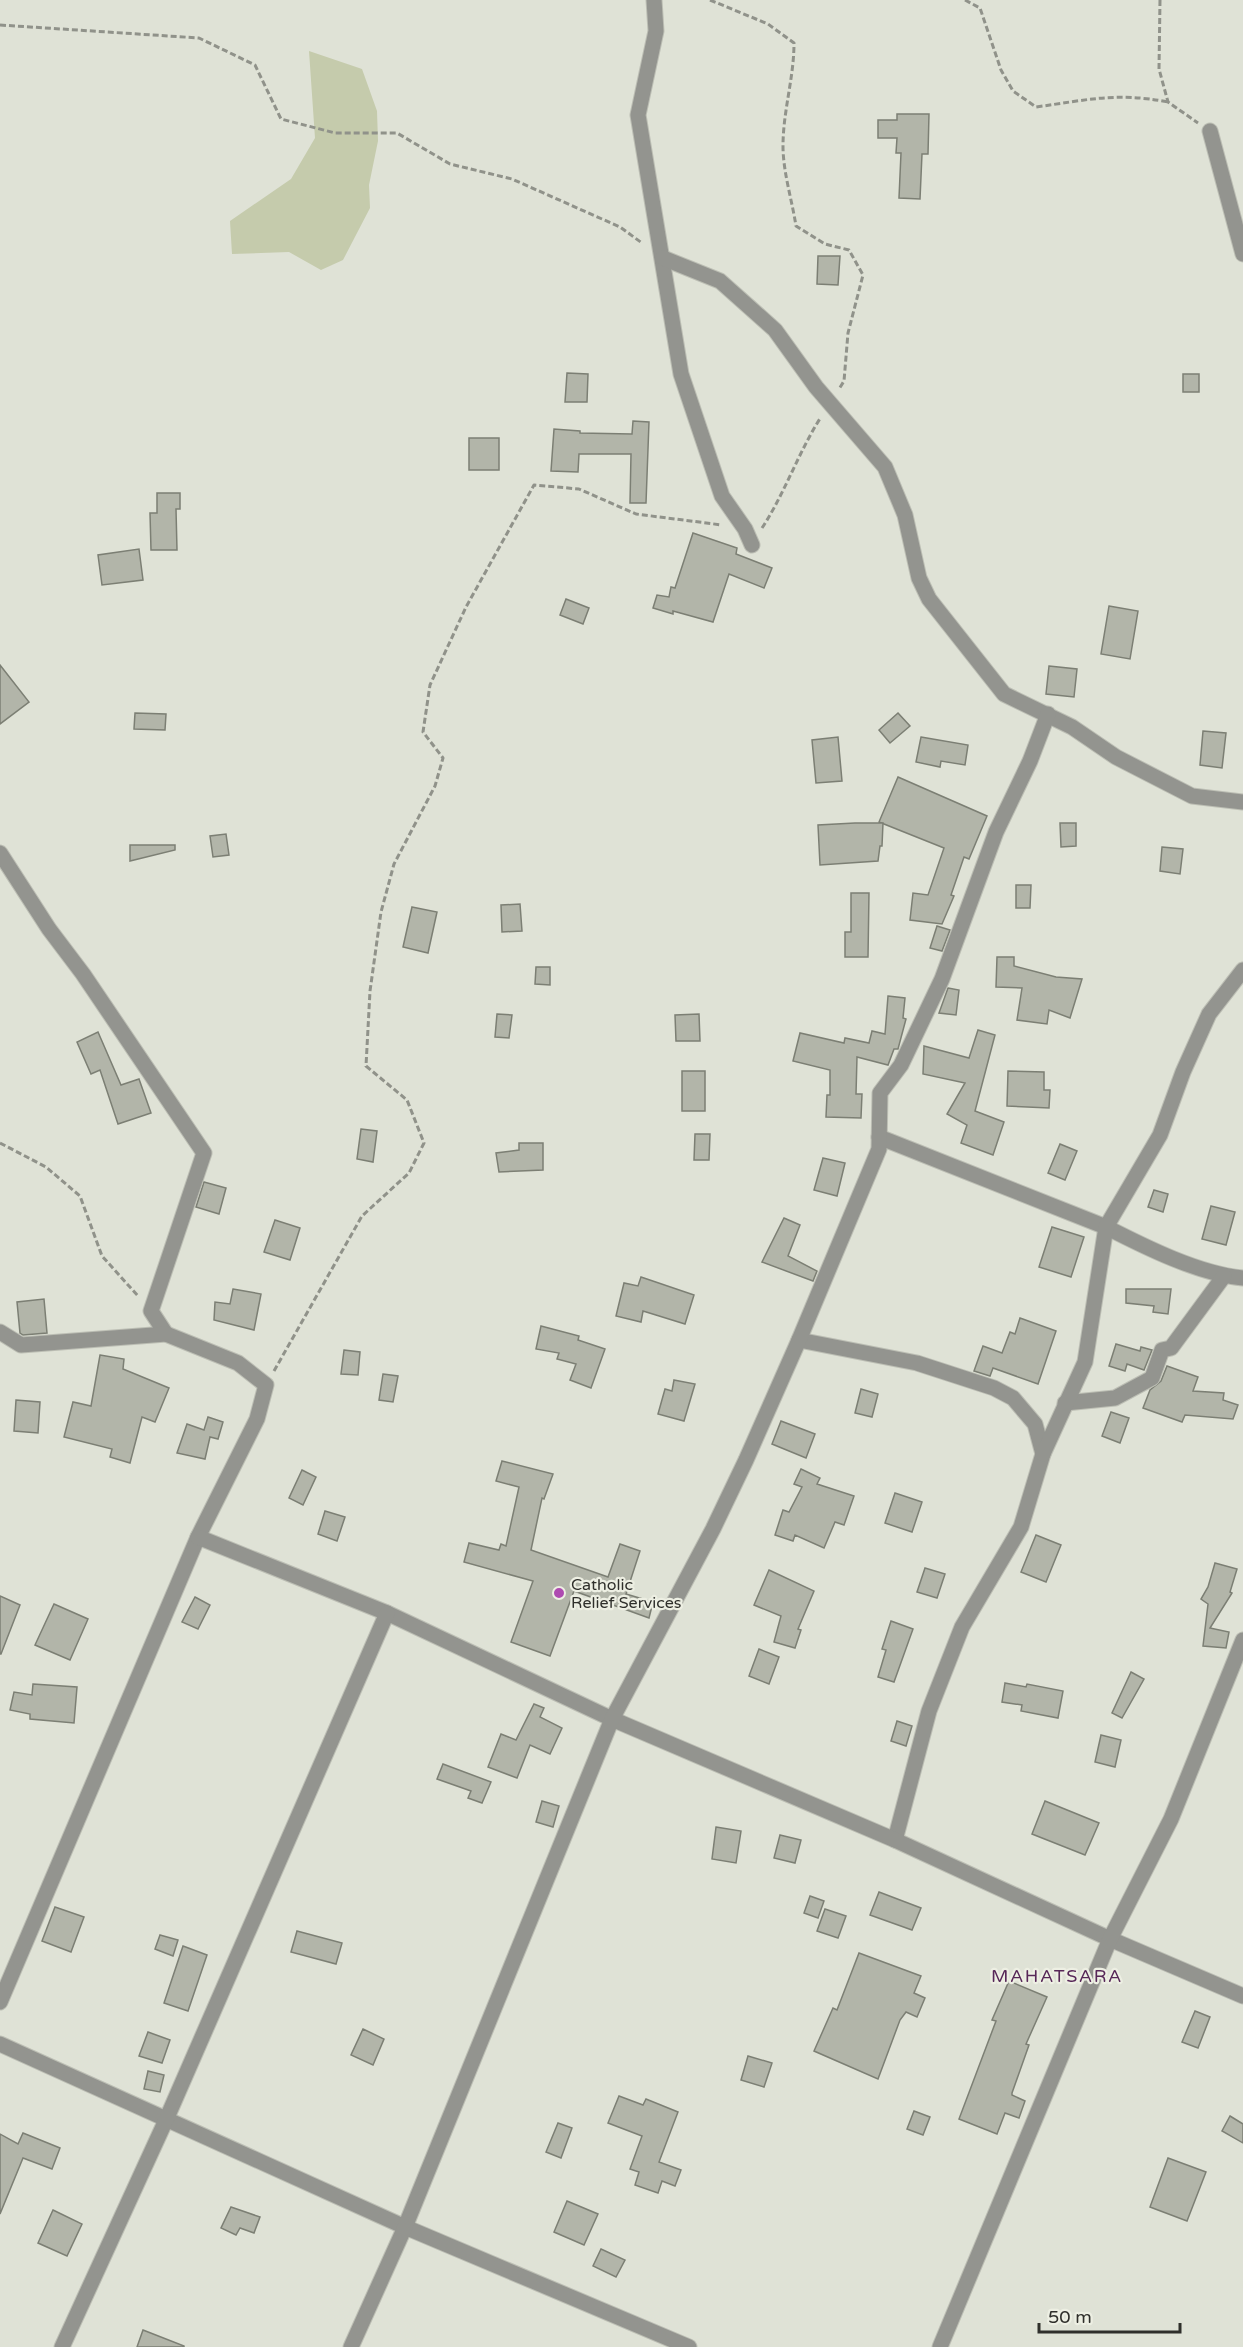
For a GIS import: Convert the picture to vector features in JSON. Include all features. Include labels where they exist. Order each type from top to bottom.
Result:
[{"type":"street","points":[[654,0],[656,31],[638,115],[681,374],[723,496],[752,544]]},
{"type":"street","points":[[1210,131],[1243,254]]},
{"type":"street","points":[[663,258],[720,282],[775,330],[830,402],[885,467],[905,515],[919,578],[929,599],[1004,694],[1072,727],[1116,757],[1192,796],[1243,802]]},
{"type":"street","points":[[351,2347],[405,2227],[612,1719],[713,1529],[799,1340],[879,1149],[880,1093],[901,1065],[942,979],[996,832],[1030,761],[1048,714]]},
{"type":"street","points":[[0,853],[49,929],[83,974],[204,1154],[151,1311],[166,1334]]},
{"type":"street","points":[[896,1840],[929,1711],[962,1627],[1021,1527],[1043,1454],[1085,1362],[1106,1227],[1160,1135],[1183,1072],[1209,1014],[1243,970]]},
{"type":"street","points":[[879,1137],[1224,1276],[1243,1278]]},
{"type":"street","points":[[1065,1403],[1115,1398],[1152,1378],[1162,1350],[1171,1348],[1224,1276]]},
{"type":"street","points":[[0,1332],[21,1345],[166,1334],[238,1363],[266,1385],[257,1419],[198,1537],[0,2002]]},
{"type":"street","points":[[799,1340],[917,1363],[994,1388],[1012,1398],[1035,1424],[1043,1454]]},
{"type":"street","points":[[198,1537],[387,1613],[612,1719],[896,1840],[1110,1939],[1243,1996]]},
{"type":"street","points":[[62,2347],[166,2120],[387,1613]]},
{"type":"street","points":[[940,2347],[1110,1939],[1171,1819],[1243,1640]]},
{"type":"street","points":[[0,2044],[405,2227],[689,2347]]},
{"type":"path","points":[[710,0],[768,24],[794,43],[794,72],[788,100],[783,148],[796,225],[825,244],[849,250],[863,275],[848,333],[844,381],[802,448],[775,509],[752,544]]},
{"type":"path","points":[[966,0],[980,8],[1001,70],[1013,91],[1036,107],[1105,96],[1134,96],[1168,102],[1210,131]]},
{"type":"path","points":[[1160,0],[1159,69],[1168,102]]},
{"type":"path","points":[[0,25],[199,38],[255,65],[281,119],[335,133],[397,133],[450,164],[512,179],[620,227],[663,258]]},
{"type":"path","points":[[266,1385],[362,1216],[409,1173],[424,1143],[406,1100],[366,1066],[370,991],[381,912],[394,864],[435,786],[443,758],[423,732],[430,685],[466,607],[534,485],[579,489],[636,514],[745,529]]},
{"type":"path","points":[[0,1143],[46,1167],[80,1196],[102,1256],[151,1311]]},
{"type":"green space","points":[[309,51],[362,69],[377,111],[378,141],[369,185],[370,208],[343,260],[321,270],[289,252],[232,254],[230,221],[291,179],[315,138]]},
{"type":"building","points":[[897,114],[929,114],[928,154],[922,154],[920,199],[899,198],[901,153],[896,153],[897,138],[878,138],[878,120],[897,120]]},
{"type":"building","points":[[818,256],[840,256],[838,285],[817,284]]},
{"type":"building","points":[[567,373],[588,374],[587,402],[565,402]]},
{"type":"building","points":[[1183,374],[1199,374],[1199,392],[1183,392]]},
{"type":"building","points":[[633,421],[649,422],[646,503],[630,503],[631,454],[579,454],[578,472],[551,471],[554,429],[580,431],[580,433],[632,434]]},
{"type":"building","points":[[469,438],[499,438],[499,470],[469,470]]},
{"type":"building","points":[[157,493],[180,493],[180,509],[176,509],[177,550],[151,550],[150,513],[157,513]]},
{"type":"building","points":[[693,533],[737,548],[736,554],[772,568],[764,588],[729,574],[713,622],[653,608],[657,595],[669,597],[671,587],[675,588]]},
{"type":"building","points":[[139,549],[143,580],[102,585],[98,555]]},
{"type":"building","points":[[566,599],[589,608],[583,624],[560,615]]},
{"type":"building","points":[[1109,606],[1138,611],[1130,659],[1101,654]]},
{"type":"building","points":[[0,665],[29,702],[0,724]]},
{"type":"building","points":[[1049,666],[1077,669],[1074,697],[1046,694]]},
{"type":"building","points":[[135,713],[166,714],[165,730],[134,729]]},
{"type":"building","points":[[898,713],[910,726],[890,743],[879,730]]},
{"type":"building","points":[[1203,731],[1226,733],[1222,768],[1200,765]]},
{"type":"building","points":[[838,737],[842,781],[816,783],[812,740]]},
{"type":"building","points":[[921,737],[968,745],[965,765],[941,761],[940,767],[916,762]]},
{"type":"building","points":[[898,777],[987,816],[969,859],[964,857],[951,895],[954,896],[942,924],[910,920],[913,893],[928,895],[944,848],[879,822]]},
{"type":"building","points":[[883,823],[882,846],[880,846],[878,861],[820,865],[818,825]]},
{"type":"building","points":[[1060,823],[1076,823],[1076,846],[1061,847]]},
{"type":"building","points":[[226,834],[229,855],[213,857],[210,836]]},
{"type":"building","points":[[130,845],[175,845],[175,850],[130,861]]},
{"type":"building","points":[[1162,847],[1183,849],[1180,874],[1160,871]]},
{"type":"building","points":[[1016,885],[1031,885],[1030,908],[1016,908]]},
{"type":"building","points":[[851,893],[869,893],[868,957],[845,957],[845,932],[851,932]]},
{"type":"building","points":[[520,904],[522,931],[502,932],[501,905]]},
{"type":"building","points":[[412,907],[437,912],[428,953],[403,947]]},
{"type":"building","points":[[937,926],[950,930],[942,951],[930,948]]},
{"type":"building","points":[[997,957],[1014,957],[1014,966],[1056,977],[1082,979],[1070,1018],[1049,1010],[1047,1024],[1017,1020],[1022,988],[996,987]]},
{"type":"building","points":[[536,967],[550,967],[550,985],[535,984]]},
{"type":"building","points":[[948,988],[959,990],[956,1015],[939,1013]]},
{"type":"building","points":[[888,996],[905,998],[903,1018],[906,1019],[898,1049],[894,1049],[888,1065],[857,1057],[856,1094],[862,1094],[861,1118],[826,1117],[827,1095],[830,1095],[830,1070],[793,1061],[800,1033],[844,1043],[845,1038],[869,1043],[872,1031],[885,1034]]},
{"type":"building","points":[[497,1014],[512,1015],[509,1038],[495,1037]]},
{"type":"building","points":[[699,1014],[700,1041],[676,1041],[675,1015]]},
{"type":"building","points":[[978,1030],[995,1035],[975,1111],[1004,1122],[993,1155],[961,1143],[967,1125],[947,1114],[965,1083],[923,1074],[924,1046],[969,1058]]},
{"type":"building","points":[[98,1032],[121,1085],[139,1079],[151,1113],[118,1124],[100,1070],[91,1074],[77,1042]]},
{"type":"building","points":[[682,1071],[705,1071],[705,1111],[682,1111]]},
{"type":"building","points":[[1008,1071],[1044,1072],[1044,1090],[1050,1090],[1049,1108],[1007,1106]]},
{"type":"building","points":[[361,1129],[377,1131],[373,1162],[357,1159]]},
{"type":"building","points":[[695,1134],[710,1134],[709,1160],[694,1160]]},
{"type":"building","points":[[519,1143],[543,1143],[543,1170],[499,1172],[496,1153],[519,1150]]},
{"type":"building","points":[[1060,1144],[1077,1151],[1065,1180],[1048,1173]]},
{"type":"building","points":[[823,1158],[845,1163],[837,1196],[814,1190]]},
{"type":"building","points":[[204,1182],[226,1188],[219,1214],[196,1207]]},
{"type":"building","points":[[1154,1190],[1168,1194],[1163,1212],[1148,1207]]},
{"type":"building","points":[[1211,1206],[1235,1212],[1226,1245],[1202,1239]]},
{"type":"building","points":[[784,1218],[800,1225],[788,1256],[817,1271],[813,1281],[762,1262]]},
{"type":"building","points":[[275,1220],[300,1228],[290,1260],[264,1252]]},
{"type":"building","points":[[1052,1227],[1084,1237],[1071,1277],[1039,1267]]},
{"type":"building","points":[[641,1277],[694,1295],[685,1324],[643,1311],[641,1322],[616,1316],[624,1283],[638,1286]]},
{"type":"building","points":[[233,1289],[261,1294],[254,1330],[214,1320],[215,1302],[230,1304]]},
{"type":"building","points":[[1126,1289],[1171,1289],[1168,1314],[1153,1312],[1154,1306],[1126,1303]]},
{"type":"building","points":[[44,1299],[47,1333],[23,1335],[20,1333],[17,1302]]},
{"type":"building","points":[[1020,1318],[1056,1331],[1038,1384],[993,1368],[990,1376],[974,1371],[983,1346],[1002,1353],[1010,1332],[1015,1334]]},
{"type":"building","points":[[541,1326],[579,1336],[578,1340],[605,1349],[591,1388],[570,1380],[576,1364],[557,1359],[559,1353],[536,1349]]},
{"type":"building","points":[[1116,1344],[1140,1351],[1141,1347],[1152,1350],[1144,1370],[1127,1364],[1125,1371],[1109,1366]]},
{"type":"building","points":[[344,1350],[360,1352],[358,1375],[341,1374]]},
{"type":"building","points":[[100,1355],[124,1359],[123,1369],[169,1388],[155,1422],[142,1417],[130,1463],[110,1457],[112,1449],[64,1437],[73,1402],[91,1406]]},
{"type":"building","points":[[1167,1366],[1198,1377],[1193,1391],[1224,1393],[1223,1400],[1238,1405],[1233,1419],[1185,1415],[1182,1422],[1143,1408],[1150,1390],[1161,1381]]},
{"type":"building","points":[[383,1374],[398,1376],[393,1402],[379,1400]]},
{"type":"building","points":[[674,1380],[695,1384],[684,1421],[658,1414],[665,1389],[672,1391]]},
{"type":"building","points":[[861,1389],[878,1394],[872,1417],[855,1413]]},
{"type":"building","points":[[16,1400],[40,1402],[38,1433],[14,1431]]},
{"type":"building","points":[[1111,1412],[1129,1418],[1120,1443],[1102,1436]]},
{"type":"building","points":[[208,1417],[223,1422],[218,1439],[210,1437],[205,1459],[177,1453],[187,1424],[204,1430]]},
{"type":"building","points":[[781,1421],[815,1434],[806,1458],[772,1444]]},
{"type":"building","points":[[502,1461],[553,1474],[544,1499],[542,1498],[531,1550],[608,1577],[620,1544],[640,1551],[626,1594],[653,1602],[649,1618],[574,1591],[550,1656],[511,1642],[533,1581],[464,1562],[469,1543],[499,1550],[501,1544],[506,1546],[519,1487],[496,1481]]},
{"type":"building","points":[[801,1469],[820,1478],[817,1484],[854,1496],[844,1525],[835,1522],[824,1548],[795,1535],[793,1541],[775,1535],[783,1510],[789,1512],[802,1487],[794,1484]]},
{"type":"building","points":[[302,1470],[316,1477],[303,1505],[289,1498]]},
{"type":"building","points":[[895,1493],[922,1502],[912,1532],[885,1523]]},
{"type":"building","points":[[325,1511],[345,1517],[337,1541],[318,1534]]},
{"type":"building","points":[[1036,1535],[1061,1545],[1046,1582],[1021,1572]]},
{"type":"building","points":[[1215,1563],[1237,1569],[1230,1592],[1232,1593],[1210,1628],[1229,1632],[1226,1648],[1203,1646],[1208,1604],[1201,1599],[1208,1587]]},
{"type":"building","points":[[925,1568],[945,1574],[937,1598],[917,1592]]},
{"type":"building","points":[[769,1570],[814,1591],[798,1629],[801,1630],[795,1648],[774,1642],[781,1616],[754,1605]]},
{"type":"building","points":[[0,1596],[20,1605],[1,1654],[0,1654]]},
{"type":"building","points":[[195,1597],[210,1605],[198,1629],[182,1622]]},
{"type":"building","points":[[54,1604],[88,1619],[70,1660],[35,1645]]},
{"type":"building","points":[[891,1621],[913,1629],[894,1682],[878,1677],[886,1650],[882,1649]]},
{"type":"building","points":[[759,1649],[779,1657],[769,1684],[749,1676]]},
{"type":"building","points":[[1131,1672],[1144,1679],[1122,1718],[1112,1713]]},
{"type":"building","points":[[1005,1683],[1026,1687],[1027,1684],[1063,1691],[1058,1718],[1021,1711],[1022,1705],[1002,1702]]},
{"type":"building","points":[[33,1684],[77,1687],[74,1723],[30,1719],[30,1714],[10,1710],[14,1692],[32,1695]]},
{"type":"building","points":[[534,1704],[544,1708],[540,1717],[562,1728],[550,1754],[530,1745],[517,1778],[488,1767],[501,1734],[516,1740]]},
{"type":"building","points":[[897,1721],[912,1726],[906,1746],[891,1741]]},
{"type":"building","points":[[1101,1735],[1121,1740],[1115,1767],[1095,1762]]},
{"type":"building","points":[[443,1764],[491,1782],[482,1803],[468,1798],[471,1791],[437,1779]]},
{"type":"building","points":[[542,1801],[559,1806],[553,1827],[536,1822]]},
{"type":"building","points":[[1045,1801],[1099,1823],[1085,1855],[1032,1834]]},
{"type":"building","points":[[716,1827],[741,1831],[736,1863],[712,1859]]},
{"type":"building","points":[[780,1835],[801,1840],[795,1863],[774,1858]]},
{"type":"building","points":[[879,1892],[921,1908],[912,1930],[870,1915]]},
{"type":"building","points":[[810,1896],[824,1901],[818,1918],[804,1913]]},
{"type":"building","points":[[55,1907],[84,1917],[71,1952],[42,1941]]},
{"type":"building","points":[[825,1909],[846,1916],[838,1938],[817,1931]]},
{"type":"building","points":[[297,1931],[342,1943],[336,1964],[291,1952]]},
{"type":"building","points":[[160,1935],[178,1940],[173,1956],[155,1949]]},
{"type":"building","points":[[183,1946],[207,1955],[188,2011],[164,2003]]},
{"type":"building","points":[[859,1953],[921,1976],[914,1993],[925,1998],[917,2017],[906,2012],[900,2020],[878,2079],[814,2051],[833,2008],[837,2010]]},
{"type":"building","points":[[1009,1981],[1047,1997],[1026,2044],[1029,2045],[1012,2093],[1025,2101],[1019,2118],[1005,2113],[997,2134],[959,2119],[996,2021],[992,2020]]},
{"type":"building","points":[[1195,2011],[1210,2017],[1198,2048],[1182,2042]]},
{"type":"building","points":[[363,2029],[384,2039],[373,2065],[351,2055]]},
{"type":"building","points":[[148,2032],[170,2040],[162,2063],[139,2056]]},
{"type":"building","points":[[748,2056],[772,2063],[764,2087],[741,2080]]},
{"type":"building","points":[[148,2071],[164,2075],[160,2092],[144,2089]]},
{"type":"building","points":[[619,2096],[643,2105],[646,2099],[678,2112],[659,2162],[681,2170],[675,2186],[662,2181],[658,2193],[635,2185],[639,2172],[630,2169],[642,2136],[608,2123]]},
{"type":"building","points":[[914,2111],[930,2117],[923,2135],[907,2129]]},
{"type":"building","points":[[1230,2116],[1243,2124],[1243,2143],[1222,2131]]},
{"type":"building","points":[[558,2123],[572,2128],[561,2158],[546,2152]]},
{"type":"building","points":[[23,2133],[60,2148],[52,2169],[23,2158],[0,2214],[0,2134],[18,2144]]},
{"type":"building","points":[[1168,2158],[1206,2172],[1187,2221],[1150,2207]]},
{"type":"building","points":[[567,2201],[598,2214],[584,2245],[554,2232]]},
{"type":"building","points":[[231,2207],[260,2217],[254,2233],[240,2228],[236,2235],[221,2228]]},
{"type":"building","points":[[53,2210],[82,2224],[67,2256],[38,2243]]},
{"type":"building","points":[[601,2249],[625,2260],[616,2277],[593,2266]]},
{"type":"building","points":[[143,2330],[184,2346],[184,2347],[137,2347]]},
{"type":"place","name":"Catholic Relief Services","points":[[559,1593]]},
{"type":"district","name":"MAHATSARA","points":[[1057,1976]]}]
